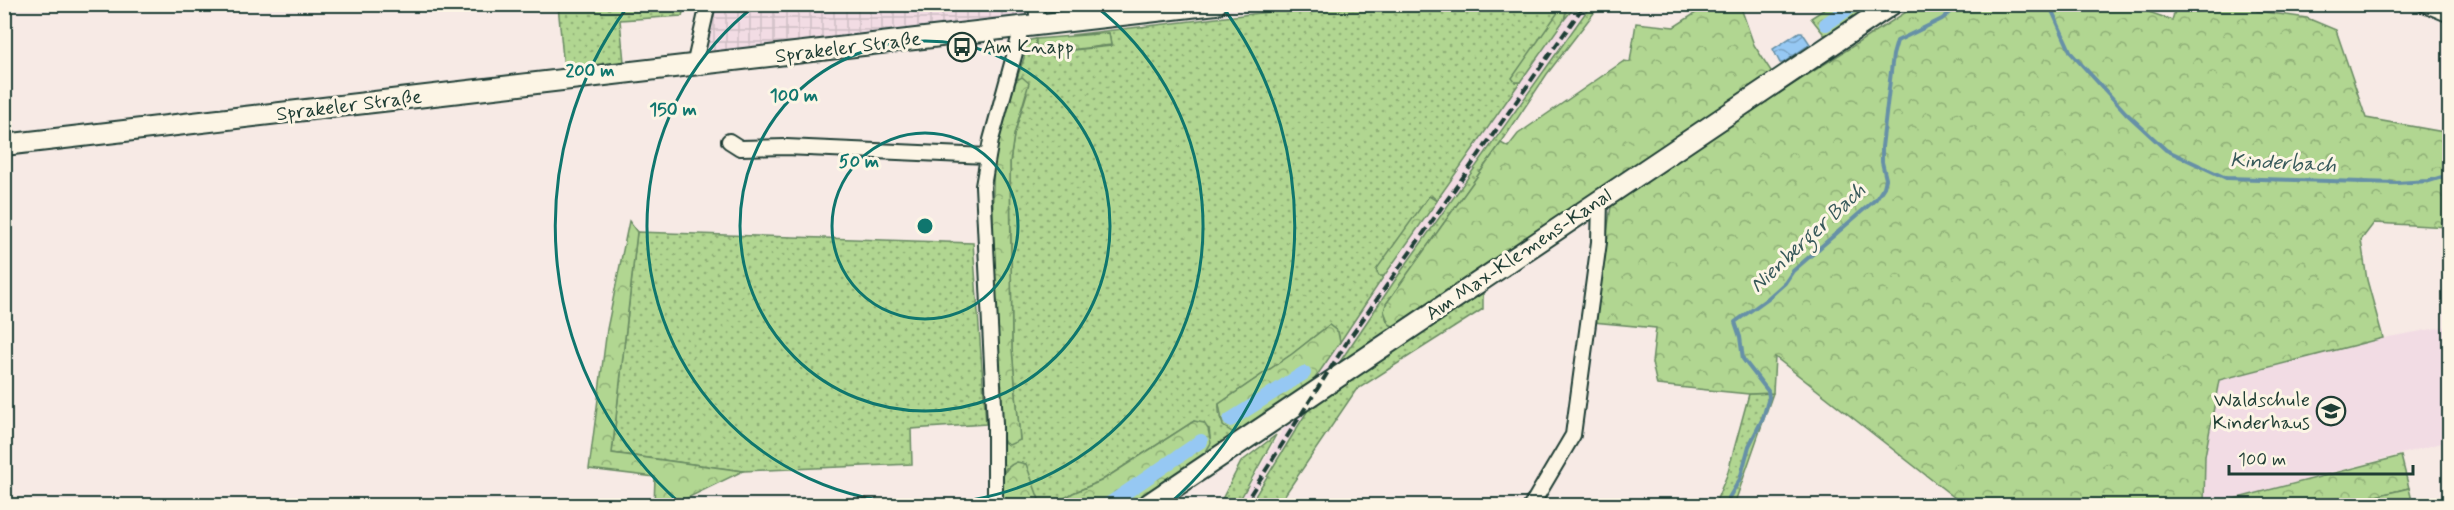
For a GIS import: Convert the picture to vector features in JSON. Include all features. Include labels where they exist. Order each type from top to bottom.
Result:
[{"type":"main road","name":"Sprakeler Straße","points":[[4,145],[1216,4]]},
{"type":"main road","name":"Am Max-Klemens-Kanal","points":[[1146,506],[1892,4]]},
{"type":"street","points":[[694,66],[708,4]]},
{"type":"street","points":[[1036,4],[1038,25]]},
{"type":"street","points":[[2424,4],[2450,15]]},
{"type":"street","points":[[995,506],[995,424],[983,201],[987,156],[1019,38],[1018,28]]},
{"type":"street","points":[[729,141],[740,148],[786,147],[987,156]]},
{"type":"street","points":[[1531,506],[1573,435],[1599,242],[1600,200]]},
{"type":"shaded area","points":[[710,5],[1110,5],[699,58]]},
{"type":"shaded area","points":[[1576,5],[1591,5],[1336,366],[1258,487],[1249,505],[1237,506],[1307,390],[1520,82]]},
{"type":"shaded area","name":"Waldschule Kinderhaus","points":[[2449,326],[2449,441],[2204,506],[2205,456],[2219,380],[2383,338]]},
{"type":"green space","points":[[558,4],[685,5],[682,16],[620,20],[624,62],[564,69]]},
{"type":"green space","points":[[1328,5],[1576,5],[1564,20],[1566,13],[1563,9],[1516,82],[1520,82],[1437,200],[1432,196],[1379,275],[1384,276],[1340,342],[1338,332],[1329,325],[1292,354],[1219,404],[1223,424],[1231,430],[1242,431],[1197,461],[1208,447],[1210,435],[1209,429],[1194,421],[1101,481],[1073,493],[1052,506],[1041,505],[1025,464],[1006,468],[1003,474],[1002,437],[1003,441],[1020,440],[1012,349],[1010,162],[1014,135],[1027,93],[1018,78],[1016,81],[1024,58],[1025,41],[1036,39],[1036,54],[1111,46],[1109,33],[1071,35]]},
{"type":"green space","points":[[1591,5],[1600,5],[1547,74],[1501,143],[1386,304],[1387,321],[1395,327],[1335,369],[1402,270]]},
{"type":"green space","points":[[1708,5],[1740,5],[1754,45],[1773,74],[1395,327],[1389,324],[1384,311],[1386,304],[1501,143],[1508,147],[1518,134],[1624,61],[1630,62],[1636,23],[1674,27]]},
{"type":"green space","points":[[1831,5],[1881,5],[1826,37],[1811,18]]},
{"type":"green space","points":[[1917,5],[2143,5],[2143,10],[2172,20],[2177,5],[2257,5],[2257,11],[2307,18],[2336,30],[2366,118],[2449,133],[2449,227],[2374,223],[2361,240],[2367,280],[2383,338],[2219,380],[2205,456],[2204,505],[1964,505],[1775,357],[1773,393],[1749,394],[1657,385],[1652,363],[1656,328],[1593,322],[1612,200]]},
{"type":"green space","points":[[1561,8],[1566,11],[1564,20],[1520,82],[1515,82],[1512,78]]},
{"type":"green space","points":[[1109,33],[1111,45],[1036,54],[1036,39]]},
{"type":"green space","points":[[1022,77],[1029,83],[1014,135],[1010,162],[1012,349],[1020,440],[1009,445],[1002,437],[994,285],[993,183],[999,134],[1016,81]]},
{"type":"green space","points":[[1429,196],[1437,201],[1384,276],[1379,276],[1376,270]]},
{"type":"green space","points":[[629,221],[637,232],[612,453],[743,471],[673,505],[654,505],[655,477],[589,469],[607,329]]},
{"type":"green space","points":[[637,232],[973,243],[986,424],[911,429],[912,464],[743,471],[612,453]]},
{"type":"green space","points":[[1483,293],[1483,309],[1356,390],[1278,505],[1249,506],[1311,405]]},
{"type":"green space","points":[[1329,325],[1338,332],[1340,342],[1307,390],[1242,431],[1232,432],[1223,426],[1219,404],[1292,354]]},
{"type":"green space","points":[[1773,393],[1734,505],[1714,506],[1727,475],[1749,394]]},
{"type":"green space","points":[[1194,421],[1204,423],[1208,429],[1211,443],[1204,455],[1131,505],[1052,506],[1073,493],[1101,481]]},
{"type":"green space","points":[[1276,435],[1237,505],[1219,505],[1241,462]]},
{"type":"green space","points":[[2401,456],[2409,488],[2339,505],[2211,505]]},
{"type":"green space","points":[[1017,462],[1026,464],[1041,505],[1002,505],[1004,474],[1011,465]]},
{"type":"green space","points":[[2409,488],[2413,505],[2339,505]]},
{"type":"water","points":[[1802,32],[1810,44],[1780,63],[1773,49]]},
{"type":"waterway","points":[[1826,24],[1855,4]]},
{"type":"waterway","name":"Nienberger Bach","points":[[1724,506],[1740,479],[1749,446],[1763,418],[1769,397],[1768,391],[1743,359],[1735,322],[1767,299],[1785,283],[1793,271],[1876,199],[1886,179],[1882,162],[1882,147],[1893,55],[1897,41],[1942,19],[1961,4]]},
{"type":"waterway","name":"Kinderbach","points":[[2049,4],[2071,53],[2126,113],[2166,150],[2226,178],[2396,183],[2450,178]]},
{"type":"waterway","points":[[1230,420],[1304,373]]},
{"type":"waterway","points":[[1106,506],[1201,441]]},
{"type":"railway","points":[[1243,506],[1349,339],[1585,4]]},
{"type":"place","name":"Am Knapp","points":[[962,47]]},
{"type":"place","name":"Waldschule Kinderhaus","points":[[2331,411]]}]
